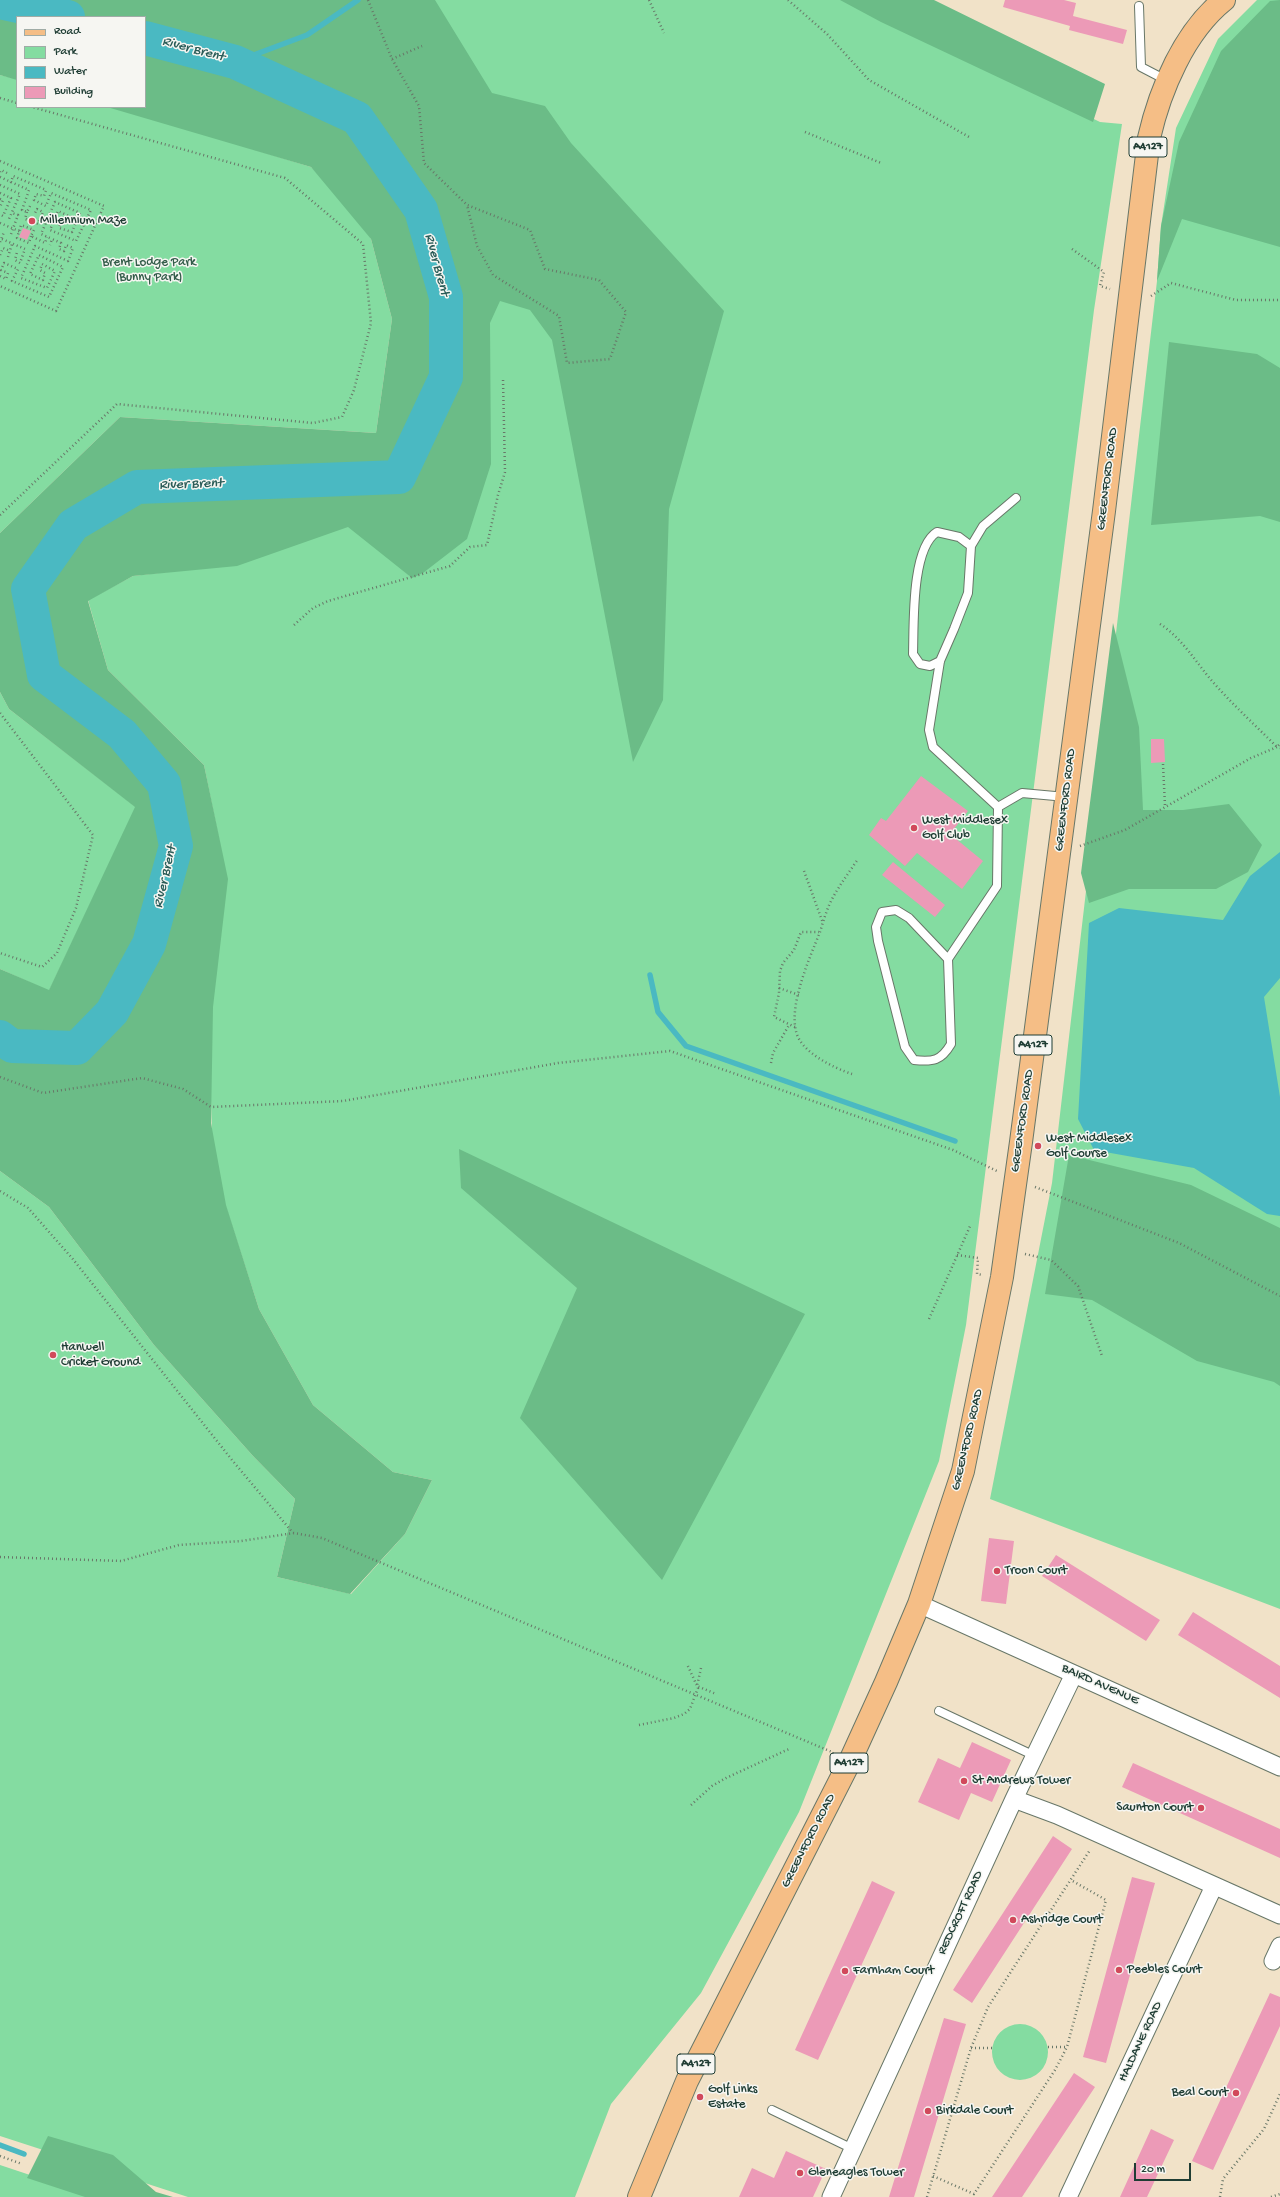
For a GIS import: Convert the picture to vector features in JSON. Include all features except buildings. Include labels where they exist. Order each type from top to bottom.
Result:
[{"type":"main road","name":"GREENFORD ROAD","points":[[639,2197],[687,2081],[850,1761],[919,1604],[945,1532],[963,1471],[1002,1277],[1059,854],[1149,138],[1156,108],[1167,80],[1214,4]]},
{"type":"street","name":"BAIRD AVENUE","points":[[919,1604],[1280,1767]]},
{"type":"street","name":"REDCROFT ROAD","points":[[831,2197],[1014,1799],[1074,1674]]},
{"type":"street","points":[[1014,1799],[1098,1834],[1280,1915]]},
{"type":"street","name":"HALDANE ROAD","points":[[1068,2197],[1214,1886]]},
{"type":"lane","points":[[1139,6],[1141,67],[1167,80]]},
{"type":"lane","points":[[948,959],[909,918],[896,910],[882,912],[876,927],[878,941],[904,1047],[914,1060],[931,1062],[945,1054],[951,1044],[948,959],[997,886],[998,806],[933,747],[929,730],[940,661],[968,592],[971,546],[983,526],[1016,498]]},
{"type":"lane","points":[[940,661],[930,666],[920,664],[913,654],[916,577],[930,536],[937,532],[959,537],[971,546]]},
{"type":"lane","points":[[998,806],[1022,793],[1066,797]]},
{"type":"lane","points":[[939,1711],[1035,1756]]},
{"type":"lane","points":[[772,2110],[853,2149]]},
{"type":"path","points":[[368,0],[392,59],[419,106],[424,163],[467,206],[530,230],[545,269],[599,280],[626,312],[610,359],[568,363],[559,316],[493,275],[477,246],[467,206]]},
{"type":"path","points":[[649,0],[664,33]]},
{"type":"path","points":[[788,0],[827,34],[869,80],[969,137]]},
{"type":"path","points":[[392,59],[422,46]]},
{"type":"path","points":[[0,98],[16,103]]},
{"type":"path","points":[[0,515],[117,404],[313,423],[342,417],[354,390],[371,323],[363,244],[285,178],[36,108]]},
{"type":"path","points":[[805,132],[881,163]]},
{"type":"path","points":[[0,161],[104,206],[56,311],[0,286]]},
{"type":"path","points":[[0,172],[1,170],[7,173]]},
{"type":"path","points":[[0,276],[6,279],[8,273],[1,270],[4,263],[18,269],[12,281],[49,297],[63,267],[39,255],[30,274],[43,280],[45,273],[40,270],[42,264],[55,270],[47,288],[21,278],[35,246],[68,261],[73,248],[66,245],[64,251],[59,249],[61,243],[41,234],[55,202],[80,213],[72,232],[59,228],[62,220],[69,223],[71,217],[58,211],[50,230],[76,241],[90,210],[51,193],[46,206],[34,200],[36,194],[44,196],[46,190],[13,176],[12,182]]},
{"type":"path","points":[[0,177],[29,190],[22,210],[27,212]]},
{"type":"path","points":[[0,185],[20,194],[9,219]]},
{"type":"path","points":[[0,193],[11,198],[3,216],[0,214]]},
{"type":"path","points":[[0,199],[2,200],[0,207]]},
{"type":"path","points":[[30,206],[25,219],[38,224],[44,212],[37,209],[34,215]]},
{"type":"path","points":[[11,234],[18,215],[12,213]]},
{"type":"path","points":[[0,223],[20,232]]},
{"type":"path","points":[[21,225],[34,230],[31,236],[28,243],[17,238],[21,225]]},
{"type":"path","points":[[0,242],[4,232]]},
{"type":"path","points":[[31,236],[45,243],[47,237]]},
{"type":"path","points":[[2,239],[25,249],[20,263],[15,260],[18,252]]},
{"type":"path","points":[[50,246],[52,239]]},
{"type":"path","points":[[8,256],[12,244]]},
{"type":"path","points":[[0,256],[3,248],[10,250]]},
{"type":"path","points":[[1172,283],[1236,300],[1280,300]]},
{"type":"path","points":[[294,625],[313,608],[328,601],[450,566],[470,547],[487,545],[498,495],[505,472],[503,379]]},
{"type":"path","points":[[1160,624],[1174,633],[1195,662],[1218,688],[1278,747]]},
{"type":"path","points":[[0,713],[93,835],[76,908],[57,953],[42,967],[0,953]]},
{"type":"path","points":[[1059,854],[1125,830],[1251,758],[1278,747],[1280,744]]},
{"type":"path","points":[[1163,764],[1165,806]]},
{"type":"path","points":[[852,1074],[836,1069],[813,1055],[796,1033],[795,1009],[813,947],[836,891],[858,859]]},
{"type":"path","points":[[804,871],[823,923]]},
{"type":"path","points":[[795,1028],[774,1017],[779,988],[780,971],[783,963],[794,950],[801,932],[820,932]]},
{"type":"path","points":[[779,988],[799,995]]},
{"type":"path","points":[[771,1063],[773,1053],[790,1025]]},
{"type":"path","points":[[0,1077],[43,1093],[142,1078],[183,1089],[211,1107],[343,1100],[558,1064],[670,1051],[954,1150],[1015,1179]]},
{"type":"path","points":[[1042,1190],[1179,1243],[1280,1296]]},
{"type":"path","points":[[0,1191],[28,1208],[72,1258],[232,1460],[294,1533]]},
{"type":"path","points":[[929,1319],[971,1224]]},
{"type":"path","points":[[1005,1248],[1051,1260],[1078,1286],[1102,1356]]},
{"type":"path","points":[[957,1255],[978,1258],[977,1274],[983,1275]]},
{"type":"path","points":[[0,1558],[121,1561],[179,1545],[241,1541],[294,1533],[322,1538],[820,1746],[850,1761]]},
{"type":"path","points":[[687,1664],[697,1686],[716,1694]]},
{"type":"path","points":[[639,1724],[674,1718],[684,1714],[690,1709],[698,1688],[697,1686],[701,1668]]},
{"type":"path","points":[[691,1805],[712,1786],[726,1778],[789,1749]]},
{"type":"path","points":[[926,2197],[971,2048],[988,2007],[1071,1880],[1098,1834]]},
{"type":"path","points":[[933,2176],[974,2194],[1055,2070],[1066,2047],[1106,1900],[1071,1880]]},
{"type":"path","points":[[1048,2047],[1066,2047]]},
{"type":"path","points":[[971,2048],[992,2048]]},
{"type":"path","points":[[1220,2197],[1223,2179],[1264,2129],[1280,2094]]},
{"type":"path","points":[[0,2156],[22,2164]]},
{"type":"path","points":[[1271,2197],[1280,2194]]},
{"type":"green space","points":[[0,0],[435,0],[492,93],[545,106],[571,143],[724,311],[669,509],[663,700],[633,762],[552,340],[530,310],[500,301],[490,323],[491,464],[467,539],[423,573],[412,578],[348,527],[237,566],[133,576],[88,601],[108,670],[204,765],[228,879],[213,1007],[211,1123],[226,1205],[259,1309],[313,1405],[393,1472],[432,1480],[405,1534],[350,1594],[277,1577],[295,1499],[253,1456],[154,1345],[49,1207],[0,1171],[0,969],[49,990],[135,807],[9,709],[0,692],[0,533],[120,417],[376,433],[392,319],[371,239],[311,167],[110,108],[146,108],[146,16],[16,16],[16,80],[0,75]]},
{"type":"green space","points":[[432,0],[850,0],[1100,122],[1122,124],[1094,310],[966,1325],[939,1461],[799,1812],[701,1993],[611,2104],[575,2197],[188,2197],[0,2136],[0,1171],[49,1207],[154,1345],[253,1456],[295,1499],[277,1577],[351,1594],[405,1534],[432,1480],[393,1472],[313,1405],[259,1309],[213,1167],[209,1035],[227,879],[204,765],[108,670],[88,600],[133,576],[236,564],[295,544],[350,521],[410,576],[462,534],[482,460],[483,324],[489,295],[525,302],[555,319],[634,757],[658,700],[667,511],[718,314],[542,114],[486,94]]},
{"type":"green space","points":[[840,0],[934,0],[1105,84],[1093,122],[881,22]]},
{"type":"green space","name":"West Middlesex Golf Course","points":[[1257,0],[1280,0],[1280,1609],[990,1499],[1052,1183],[1157,281],[1161,226],[1176,128],[1218,39]]},
{"type":"green space","points":[[1280,0],[1280,247],[1182,219],[1157,281],[1161,226],[1179,142],[1221,51],[1270,1]]},
{"type":"green space","name":"Brent Lodge Park (Bunny Park)","points":[[0,75],[16,79],[16,108],[119,108],[311,167],[355,206],[371,239],[392,319],[376,433],[120,417],[0,533]]},
{"type":"green space","points":[[1169,342],[1257,354],[1280,368],[1280,522],[1260,516],[1151,525]]},
{"type":"green space","points":[[1113,623],[1139,727],[1143,810],[1183,810],[1229,804],[1262,845],[1248,872],[1216,889],[1129,889],[1089,903],[1081,873]]},
{"type":"green space","points":[[0,692],[9,709],[136,807],[49,991],[0,969]]},
{"type":"green space","points":[[459,1149],[805,1314],[662,1580],[520,1418],[577,1288],[461,1188]]},
{"type":"green space","points":[[1069,1155],[1191,1185],[1280,1228],[1280,1386],[1274,1382],[1197,1361],[1092,1300],[1045,1294]]},
{"type":"green space","points":[[1020,2024],[1031,2026],[1040,2032],[1046,2041],[1048,2052],[1046,2063],[1040,2072],[1031,2078],[1020,2080],[1009,2078],[1000,2072],[994,2063],[992,2052],[994,2041],[1000,2032],[1009,2026]]},
{"type":"green space","points":[[48,2136],[113,2155],[156,2192],[173,2197],[85,2197],[27,2178]]},
{"type":"green space","points":[[0,2165],[96,2197],[0,2197]]},
{"type":"water","points":[[1280,852],[1280,978],[1264,997],[1280,1097],[1280,1216],[1267,1214],[1194,1168],[1094,1150],[1078,1119],[1089,923],[1119,908],[1223,920],[1250,876]]},
{"type":"waterway","points":[[235,62],[307,35],[358,0]]},
{"type":"waterway","name":"River Brent","points":[[0,2],[63,16]]},
{"type":"waterway","name":"River Brent","points":[[0,1037],[12,1046],[77,1048],[112,1012],[149,944],[176,846],[164,784],[122,734],[44,675],[28,589],[73,525],[137,487],[399,477],[446,377],[446,297],[421,210],[357,118],[235,62],[146,38]]},
{"type":"waterway","points":[[650,975],[658,1012],[686,1046],[955,1141]]},
{"type":"waterway","points":[[0,2145],[24,2154]]},
{"type":"place","name":"Millennium Maze","points":[[32,221]]},
{"type":"place","name":"West Middlesex Golf Club","points":[[914,828]]},
{"type":"place","name":"West Middlesex Golf Course","points":[[1038,1146]]},
{"type":"place","name":"Hanwell Cricket Ground","points":[[53,1355]]},
{"type":"place","name":"Troon Court","points":[[997,1571]]},
{"type":"place","name":"St Andrews Tower","points":[[964,1781]]},
{"type":"place","name":"Saunton Court","points":[[1201,1808]]},
{"type":"place","name":"Ashridge Court","points":[[1013,1920]]},
{"type":"place","name":"Peebles Court","points":[[1119,1970]]},
{"type":"place","name":"Farnham Court","points":[[845,1971]]},
{"type":"place","name":"Beal Court","points":[[1236,2093]]},
{"type":"place","name":"Golf Links Estate","points":[[700,2097]]},
{"type":"place","name":"Birkdale Court","points":[[928,2111]]},
{"type":"place","name":"Gleneagles Tower","points":[[800,2173]]}]
